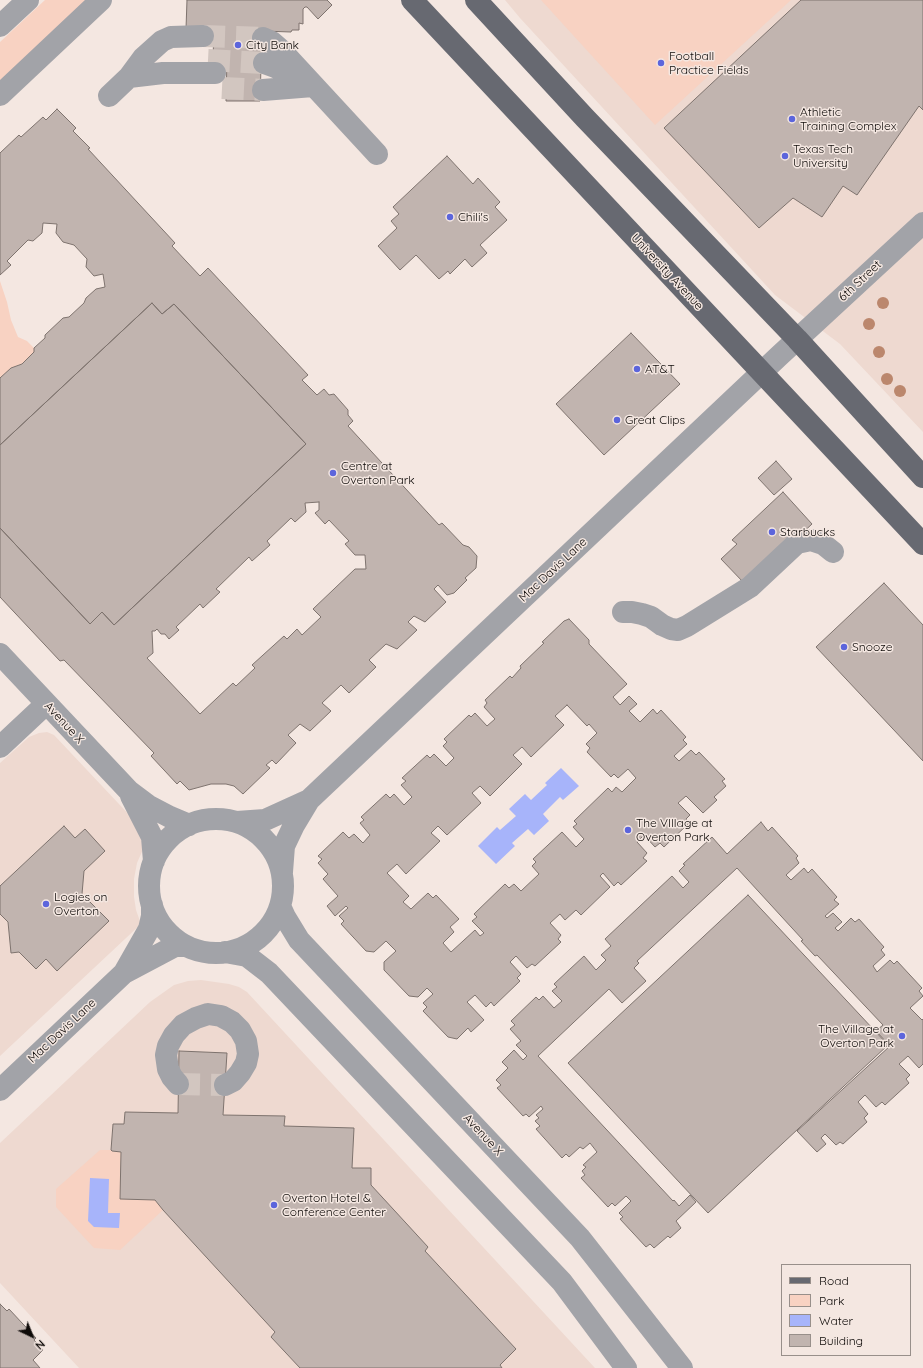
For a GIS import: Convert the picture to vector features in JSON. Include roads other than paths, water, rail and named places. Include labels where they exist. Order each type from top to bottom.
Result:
[{"type":"main road","name":"University Avenue","points":[[412,0],[923,544]]},
{"type":"main road","points":[[476,0],[585,118],[797,339],[923,477]]},
{"type":"street","points":[[0,26],[28,0]]},
{"type":"street","points":[[0,95],[101,0]]},
{"type":"street","points":[[109,96],[129,77],[143,58],[162,41],[171,38],[210,61],[163,73],[129,77]]},
{"type":"street","points":[[313,86],[264,64],[272,42],[377,154]]},
{"type":"street","name":"6th Street","points":[[797,339],[923,223]]},
{"type":"street","name":"Mac Davis Lane","points":[[309,800],[797,339]]},
{"type":"street","points":[[623,612],[642,614],[671,629],[678,630],[750,587],[797,543],[811,540],[823,544],[833,552]]},
{"type":"street","name":"Avenue X","points":[[0,654],[129,791],[149,806],[189,825]]},
{"type":"street","points":[[0,747],[46,704]]},
{"type":"street","name":"Avenue X","points":[[129,791],[152,836],[154,861]]},
{"type":"street","points":[[124,973],[149,929],[152,916],[152,905],[149,882],[154,861],[162,846],[174,833],[189,825],[204,820],[221,819],[236,822],[265,820],[309,800]]},
{"type":"street","points":[[225,952],[239,949],[253,942],[274,920],[280,906],[283,889],[282,872],[284,846],[294,824],[309,800]]},
{"type":"street","points":[[236,822],[258,833],[263,838],[273,850],[282,872]]},
{"type":"street","points":[[152,905],[159,921],[167,931],[186,946]]},
{"type":"street","name":"Avenue X","points":[[280,906],[285,918],[299,940],[580,1238],[682,1368]]},
{"type":"street","points":[[124,973],[175,946],[186,946],[205,952],[225,952],[247,956],[269,973],[562,1282],[626,1368]]},
{"type":"street","name":"Mac Davis Lane","points":[[0,1090],[124,973]]},
{"type":"street","points":[[178,1084],[168,1069],[166,1055],[168,1046],[182,1025],[208,1014],[221,1016],[232,1022],[240,1030],[246,1041],[248,1054],[246,1063],[233,1081],[225,1085]]},
{"type":"water","points":[[561,768],[579,786],[563,800],[560,797],[543,814],[549,821],[534,835],[528,829],[512,843],[515,846],[496,864],[478,846],[497,827],[500,830],[516,816],[509,809],[525,794],[531,800],[547,785],[545,783]]},
{"type":"water","points":[[90,1178],[109,1179],[108,1213],[120,1213],[119,1228],[94,1227],[88,1221]]},
{"type":"tunnel","points":[[203,36],[263,38]]},
{"type":"tunnel","points":[[208,60],[264,63]]},
{"type":"tunnel","points":[[222,88],[263,90]]},
{"type":"tunnel","points":[[178,1084],[225,1085]]},
{"type":"place","name":"City Bank","points":[[238,45]]},
{"type":"place","name":"Football Practice Fields","points":[[661,63]]},
{"type":"place","name":"Athletic Training Complex","points":[[792,119]]},
{"type":"place","name":"Texas Tech University","points":[[785,156]]},
{"type":"place","name":"Chili's","points":[[450,217]]},
{"type":"place","name":"AT&T","points":[[637,369]]},
{"type":"place","name":"Great Clips","points":[[617,420]]},
{"type":"place","name":"Centre at Overton Park","points":[[333,473]]},
{"type":"place","name":"Starbucks","points":[[772,532]]},
{"type":"place","name":"Snooze","points":[[844,647]]},
{"type":"place","name":"The VIllage at Overton Park","points":[[628,830]]},
{"type":"place","name":"Logies on Overton","points":[[46,904]]},
{"type":"place","name":"The Village at Overton Park","points":[[902,1036]]},
{"type":"place","name":"Overton Hotel & Conference Center","points":[[274,1205]]}]
